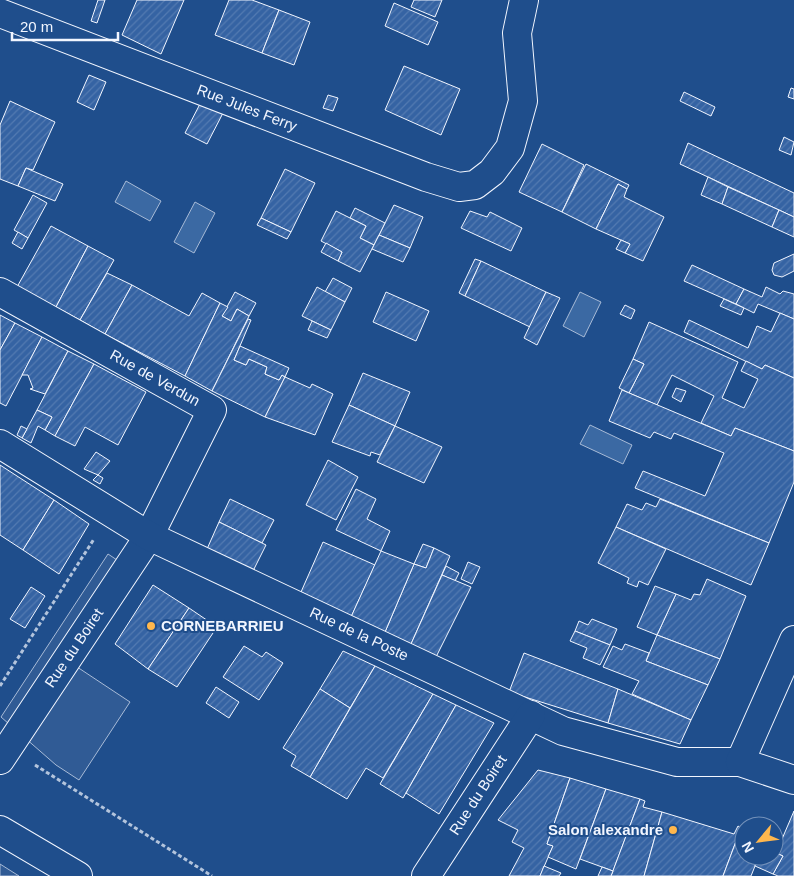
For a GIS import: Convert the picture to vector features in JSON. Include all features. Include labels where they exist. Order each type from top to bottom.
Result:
[{"type":"street","name":"Rue Jules Ferry","points":[[0,13],[426,177],[460,187],[475,185],[492,172],[510,148],[523,101],[517,33],[524,0]]},
{"type":"street","name":"Rue de Verdun","points":[[0,292],[212,410],[149,536]]},
{"type":"street","name":"Rue de la Poste","points":[[0,444],[149,536],[563,731],[677,762],[740,762],[794,780]]},
{"type":"street","name":"Rue du Boiret","points":[[4,754],[149,536]]},
{"type":"street","points":[[740,762],[794,640]]},
{"type":"street","name":"Rue du Boiret","points":[[426,876],[532,716]]},
{"type":"street","points":[[0,830],[78,876]]},
{"type":"path","points":[[0,686],[111,513]]},
{"type":"path","points":[[4,754],[212,876]]},
{"type":"shaded area","points":[[126,181],[161,201],[150,221],[115,202]]},
{"type":"shaded area","points":[[195,202],[215,213],[194,253],[174,242]]},
{"type":"shaded area","points":[[580,292],[601,302],[584,337],[563,326]]},
{"type":"shaded area","points":[[590,425],[632,445],[623,464],[580,444]]},
{"type":"shaded area","points":[[108,554],[120,562],[59,655],[130,702],[79,780],[56,765],[1,717]]},
{"type":"shaded area","points":[[0,864],[19,876],[0,876]]},
{"type":"building","points":[[98,0],[105,0],[97,23],[91,21]]},
{"type":"building","points":[[137,0],[184,0],[161,54],[122,35]]},
{"type":"building","points":[[229,0],[252,0],[279,10],[262,53],[215,35]]},
{"type":"building","points":[[414,0],[442,0],[435,17],[411,7]]},
{"type":"building","points":[[394,3],[438,22],[428,45],[385,26]]},
{"type":"building","points":[[279,10],[310,22],[294,65],[262,53]]},
{"type":"building","points":[[404,66],[460,89],[441,135],[385,110]]},
{"type":"building","points":[[89,75],[106,82],[94,110],[77,102]]},
{"type":"building","points":[[791,88],[794,89],[794,99],[788,97]]},
{"type":"building","points":[[684,92],[715,107],[711,116],[680,101]]},
{"type":"building","points":[[328,95],[338,98],[333,111],[323,108]]},
{"type":"building","points":[[10,101],[55,122],[33,170],[26,168],[18,186],[0,179],[0,125]]},
{"type":"building","points":[[201,102],[223,113],[207,144],[185,133]]},
{"type":"building","points":[[784,137],[794,142],[791,155],[779,150]]},
{"type":"building","points":[[688,143],[794,193],[794,217],[680,164]]},
{"type":"building","points":[[542,144],[584,165],[562,212],[519,192]]},
{"type":"building","points":[[586,164],[629,185],[627,189],[618,184],[596,229],[562,212]]},
{"type":"building","points":[[26,168],[63,184],[55,201],[18,186]]},
{"type":"building","points":[[285,169],[315,183],[291,232],[261,218]]},
{"type":"building","points":[[708,177],[728,187],[722,204],[701,195]]},
{"type":"building","points":[[618,184],[627,189],[624,197],[664,217],[643,261],[625,253],[630,244],[596,229]]},
{"type":"building","points":[[728,187],[779,210],[772,227],[722,204]]},
{"type":"building","points":[[33,195],[47,203],[28,238],[14,230]]},
{"type":"building","points":[[394,205],[423,217],[410,248],[379,235]]},
{"type":"building","points":[[355,208],[385,223],[374,245],[360,238],[366,226],[350,218]]},
{"type":"building","points":[[779,210],[794,217],[794,237],[772,227]]},
{"type":"building","points":[[336,211],[366,226],[360,238],[374,245],[360,272],[338,261],[342,252],[321,241]]},
{"type":"building","points":[[470,211],[487,217],[490,212],[522,228],[511,251],[461,228]]},
{"type":"building","points":[[261,218],[291,232],[287,239],[257,225]]},
{"type":"building","points":[[51,226],[88,246],[56,307],[17,287]]},
{"type":"building","points":[[18,232],[28,238],[22,249],[12,243]]},
{"type":"building","points":[[379,235],[410,248],[403,262],[372,249]]},
{"type":"building","points":[[621,240],[630,244],[625,253],[616,249]]},
{"type":"building","points":[[326,243],[342,252],[338,261],[321,252]]},
{"type":"building","points":[[88,246],[114,260],[80,320],[56,307]]},
{"type":"building","points":[[794,254],[794,271],[782,277],[774,275],[772,270],[774,263]]},
{"type":"building","points":[[475,259],[481,261],[465,296],[459,293]]},
{"type":"building","points":[[481,261],[546,292],[530,327],[465,296]]},
{"type":"building","points":[[692,265],[744,289],[736,304],[684,281]]},
{"type":"building","points":[[107,273],[132,285],[105,334],[80,320]]},
{"type":"building","points":[[333,278],[352,288],[345,302],[325,292]]},
{"type":"building","points":[[132,285],[189,316],[202,293],[220,303],[185,376],[105,334]]},
{"type":"building","points":[[317,287],[345,302],[331,330],[302,316]]},
{"type":"building","points":[[766,287],[780,294],[783,291],[794,294],[794,319],[758,304],[754,313],[736,304],[744,289],[762,297]]},
{"type":"building","points":[[235,292],[256,303],[249,316],[237,309],[231,321],[222,316]]},
{"type":"building","points":[[386,292],[429,311],[416,341],[373,322]]},
{"type":"building","points":[[546,292],[560,298],[537,345],[524,338]]},
{"type":"building","points":[[724,299],[744,308],[741,315],[720,306]]},
{"type":"building","points":[[220,303],[228,307],[222,316],[231,321],[237,309],[249,316],[212,391],[185,376]]},
{"type":"building","points":[[625,305],[635,310],[631,319],[620,314]]},
{"type":"building","points":[[780,313],[794,319],[794,378],[765,365],[762,369],[684,332],[689,320],[748,348],[757,326],[771,332]]},
{"type":"building","points":[[0,315],[15,323],[0,350]]},
{"type":"building","points":[[248,319],[251,320],[234,360],[246,365],[249,359],[267,367],[265,374],[279,380],[282,375],[285,377],[265,417],[212,391]]},
{"type":"building","points":[[312,321],[331,330],[327,338],[308,330]]},
{"type":"building","points":[[649,322],[738,362],[722,398],[744,408],[758,379],[741,371],[746,361],[762,369],[765,365],[794,378],[794,451],[735,428],[731,436],[701,423],[714,396],[672,375],[657,405],[629,393],[644,364],[633,359]]},
{"type":"building","points":[[15,323],[42,337],[6,406],[0,403],[0,350]]},
{"type":"building","points":[[42,337],[68,351],[45,394],[30,389],[33,388],[28,375],[22,375]]},
{"type":"building","points":[[240,346],[289,368],[285,377],[282,375],[279,380],[265,374],[267,367],[249,359],[246,365],[234,360]]},
{"type":"building","points":[[68,351],[94,364],[55,436],[45,430],[52,417],[37,410]]},
{"type":"building","points":[[633,359],[644,364],[629,393],[619,388]]},
{"type":"building","points":[[94,364],[146,392],[118,445],[85,427],[75,446],[55,436]]},
{"type":"building","points":[[363,373],[410,392],[395,426],[349,405]]},
{"type":"building","points":[[285,377],[310,388],[312,384],[333,394],[315,435],[265,417]]},
{"type":"building","points":[[676,388],[686,391],[681,402],[672,397]]},
{"type":"building","points":[[622,390],[731,436],[735,428],[794,451],[794,482],[769,543],[635,488],[643,471],[705,496],[724,453],[674,433],[671,439],[654,432],[650,438],[609,421]]},
{"type":"building","points":[[349,405],[395,426],[380,455],[371,452],[370,456],[332,442]]},
{"type":"building","points":[[37,410],[52,417],[45,430],[38,426],[31,443],[22,438]]},
{"type":"building","points":[[21,426],[27,429],[22,438],[17,435]]},
{"type":"building","points":[[395,426],[442,447],[424,483],[377,462]]},
{"type":"building","points":[[96,452],[110,461],[98,475],[84,469]]},
{"type":"building","points":[[328,460],[358,477],[336,520],[306,505]]},
{"type":"building","points":[[0,465],[54,500],[23,550],[0,535]]},
{"type":"building","points":[[98,475],[103,478],[100,484],[93,480]]},
{"type":"building","points":[[356,489],[376,499],[367,519],[390,531],[381,551],[336,530]]},
{"type":"building","points":[[230,499],[274,520],[262,543],[219,522]]},
{"type":"building","points":[[660,499],[769,543],[751,585],[616,527],[627,504],[642,510],[646,503],[656,507]]},
{"type":"building","points":[[54,500],[89,524],[59,574],[23,550]]},
{"type":"building","points":[[219,522],[266,545],[253,571],[207,549]]},
{"type":"building","points":[[616,527],[666,549],[648,585],[639,581],[637,587],[627,583],[629,578],[598,563]]},
{"type":"building","points":[[323,542],[375,565],[351,617],[301,592]]},
{"type":"building","points":[[423,544],[434,548],[426,568],[414,564]]},
{"type":"building","points":[[434,548],[450,556],[411,644],[385,632],[414,564],[426,568]]},
{"type":"building","points":[[381,551],[414,564],[385,632],[351,617]]},
{"type":"building","points":[[468,562],[480,567],[472,584],[461,579]]},
{"type":"building","points":[[446,566],[459,573],[455,581],[442,575]]},
{"type":"building","points":[[442,575],[471,587],[436,657],[411,644]]},
{"type":"building","points":[[707,579],[746,596],[720,659],[657,635],[676,594],[691,600],[694,594],[700,595]]},
{"type":"building","name":"CORNEBARRIEU","points":[[153,585],[189,608],[148,669],[115,644]]},
{"type":"building","points":[[655,586],[676,594],[657,635],[637,627]]},
{"type":"building","points":[[31,587],[45,596],[25,628],[10,619]]},
{"type":"building","points":[[189,608],[217,627],[177,687],[148,669]]},
{"type":"building","points":[[592,619],[617,629],[610,645],[575,631],[579,621],[588,625]]},
{"type":"building","points":[[575,631],[610,645],[600,665],[583,658],[587,648],[570,641]]},
{"type":"building","points":[[657,635],[720,659],[708,685],[646,661]]},
{"type":"building","points":[[625,644],[649,653],[646,661],[708,685],[691,720],[632,694],[639,681],[603,667],[613,646],[622,650]]},
{"type":"building","points":[[244,646],[262,657],[266,652],[283,663],[259,700],[223,677]]},
{"type":"building","points":[[343,651],[375,666],[350,708],[320,689]]},
{"type":"building","points":[[524,653],[618,689],[608,723],[509,692]]},
{"type":"building","points":[[375,666],[433,694],[383,778],[366,768],[347,799],[310,777]]},
{"type":"building","points":[[216,687],[239,702],[229,718],[206,703]]},
{"type":"building","points":[[320,689],[350,708],[310,777],[291,766],[296,756],[283,748]]},
{"type":"building","points":[[618,689],[691,720],[680,744],[608,723]]},
{"type":"building","points":[[433,694],[456,705],[403,798],[380,784]]},
{"type":"building","points":[[456,705],[494,723],[439,814],[406,793]]},
{"type":"building","points":[[538,770],[570,778],[547,844],[553,846],[540,876],[509,876],[524,848],[512,842],[518,830],[498,820]]},
{"type":"building","points":[[570,778],[606,789],[576,869],[548,857],[553,846],[547,844]]},
{"type":"building","points":[[606,789],[640,799],[613,871],[580,859]]},
{"type":"building","points":[[640,799],[645,801],[643,807],[662,812],[644,876],[611,876]]},
{"type":"building","points":[[794,811],[794,876],[778,876],[773,874],[777,866],[784,866],[784,834]]},
{"type":"building","points":[[662,812],[734,834],[734,847],[723,876],[644,876]]},
{"type":"building","points":[[734,847],[734,866],[755,866],[751,876],[723,876]]},
{"type":"building","points":[[544,866],[561,873],[559,876],[540,876]]},
{"type":"building","points":[[755,866],[777,866],[773,874]]},
{"type":"building","points":[[602,867],[613,871],[611,876],[598,876]]},
{"type":"place","name":"CORNEBARRIEU","points":[[151,626]]},
{"type":"place","name":"Salon alexandre","points":[[673,830]]}]
